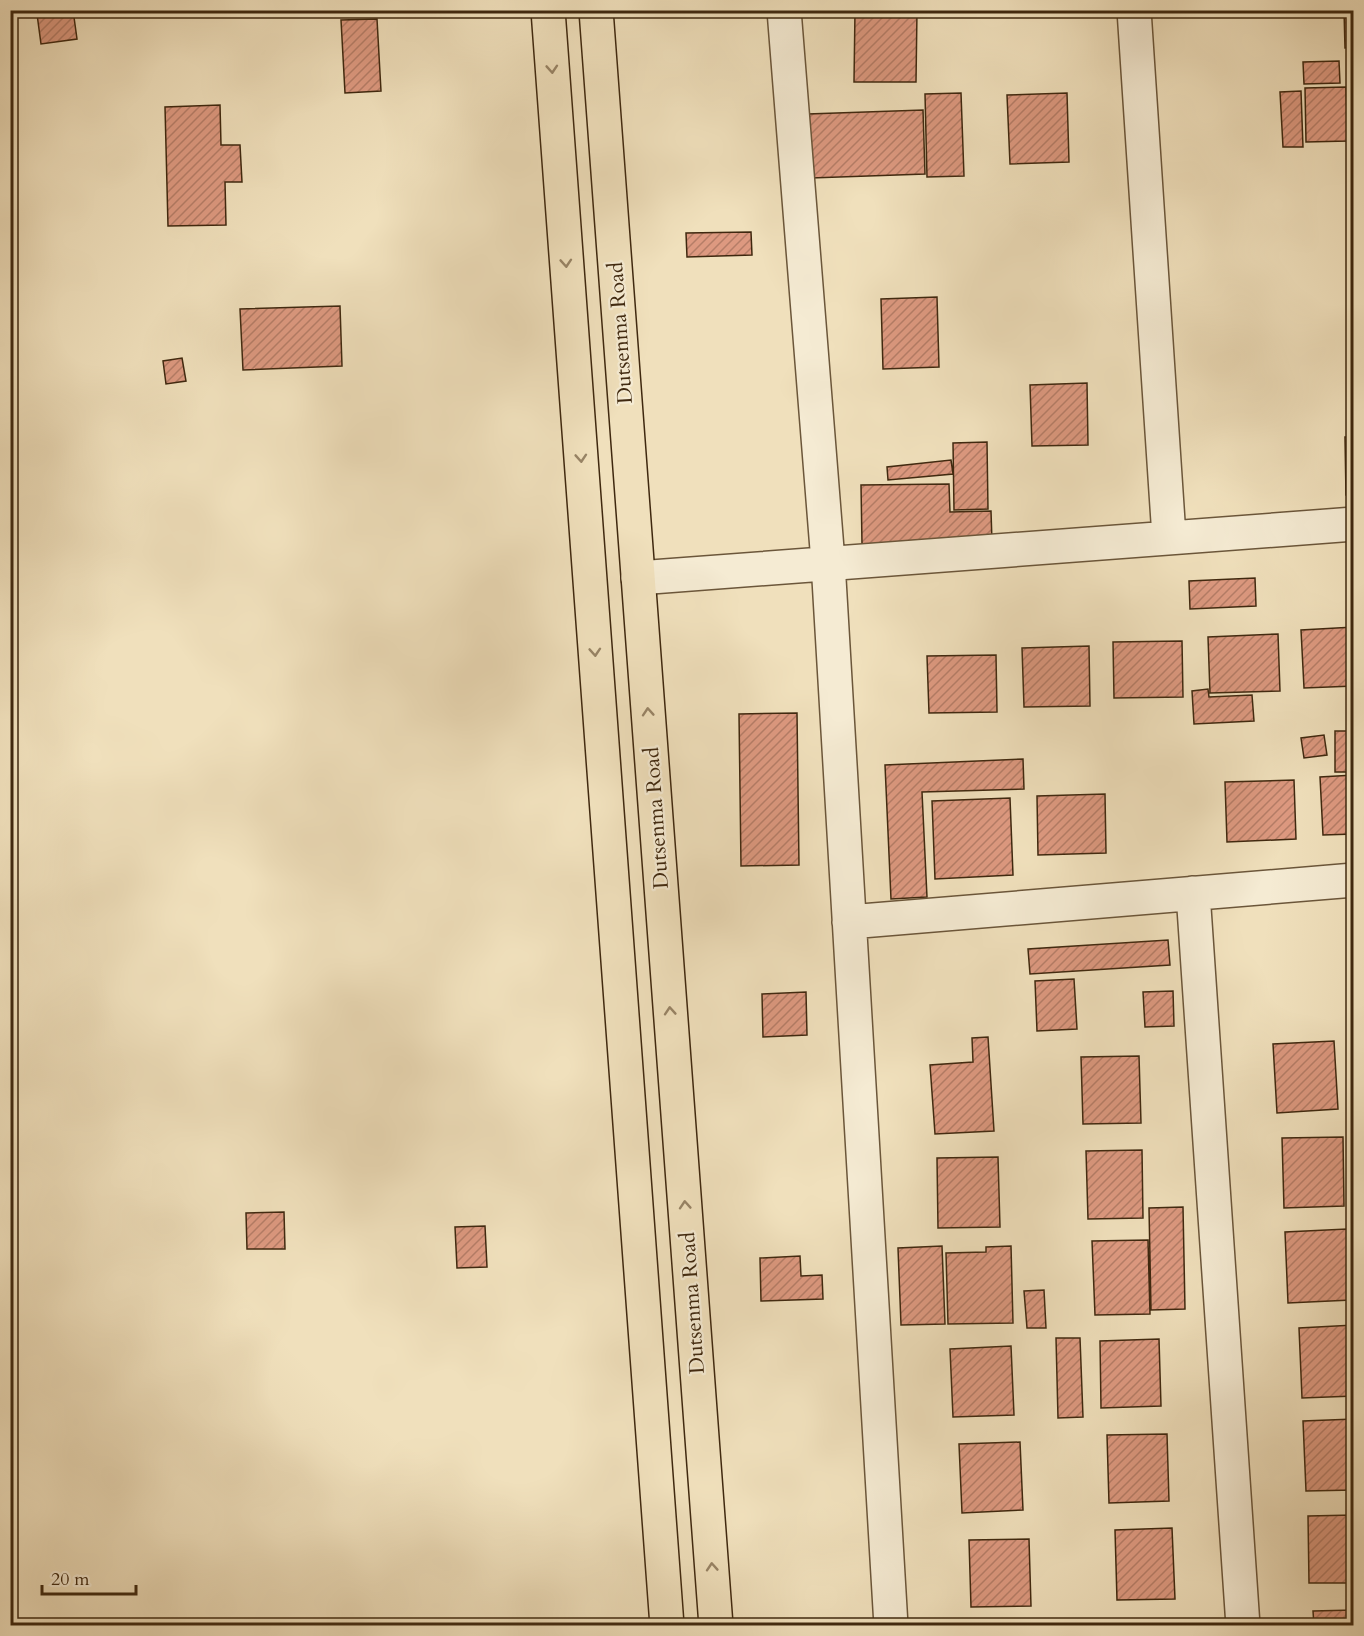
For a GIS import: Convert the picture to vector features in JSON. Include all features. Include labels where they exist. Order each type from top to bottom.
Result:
[{"type":"main road","points":[[548,10],[667,1626]]},
{"type":"main road","name":"Dutsenma Road","points":[[596,10],[716,1626]]},
{"type":"street","points":[[784,10],[828,562],[891,1626]]},
{"type":"street","points":[[1134,10],[1169,537]]},
{"type":"street","points":[[638,578],[1353,524]]},
{"type":"street","points":[[849,922],[1353,880]]},
{"type":"street","points":[[1193,893],[1244,1626]]},
{"type":"building","points":[[73,10],[77,39],[41,44],[37,14]]},
{"type":"building","points":[[1344,10],[1354,10],[1354,47],[1345,48]]},
{"type":"building","points":[[855,11],[917,11],[916,82],[854,82]]},
{"type":"building","points":[[377,19],[381,91],[345,93],[341,20]]},
{"type":"building","points":[[1339,61],[1340,83],[1304,84],[1303,62]]},
{"type":"building","points":[[1349,70],[1354,70],[1354,142],[1351,142]]},
{"type":"building","points":[[1346,87],[1348,141],[1306,142],[1305,88]]},
{"type":"building","points":[[1301,91],[1303,147],[1283,147],[1280,92]]},
{"type":"building","points":[[961,93],[964,176],[927,177],[925,94]]},
{"type":"building","points":[[1067,93],[1069,162],[1010,164],[1007,95]]},
{"type":"building","points":[[220,105],[221,145],[240,145],[242,182],[225,182],[226,225],[168,226],[165,107]]},
{"type":"building","points":[[923,110],[925,174],[811,178],[808,114]]},
{"type":"building","points":[[751,232],[752,255],[687,257],[686,233]]},
{"type":"building","points":[[937,297],[939,367],[883,369],[881,299]]},
{"type":"building","points":[[340,306],[342,366],[243,370],[240,309]]},
{"type":"building","points":[[182,358],[186,381],[166,384],[163,361]]},
{"type":"building","points":[[1087,383],[1088,445],[1032,446],[1030,385]]},
{"type":"building","points":[[1345,437],[1354,437],[1354,494],[1346,495]]},
{"type":"building","points":[[987,442],[988,509],[954,510],[953,443]]},
{"type":"building","points":[[951,460],[953,474],[888,480],[887,467]]},
{"type":"building","points":[[949,484],[950,512],[991,511],[992,542],[862,544],[861,485]]},
{"type":"building","points":[[1255,578],[1256,606],[1190,609],[1189,581]]},
{"type":"building","points":[[1354,627],[1354,686],[1304,688],[1301,630]]},
{"type":"building","points":[[1278,634],[1280,691],[1210,693],[1208,637]]},
{"type":"building","points":[[1182,641],[1183,697],[1114,698],[1113,642]]},
{"type":"building","points":[[1089,646],[1090,706],[1024,707],[1022,648]]},
{"type":"building","points":[[996,655],[997,712],[929,713],[927,656]]},
{"type":"building","points":[[1208,689],[1209,697],[1252,695],[1254,721],[1194,724],[1192,691]]},
{"type":"building","points":[[797,713],[799,865],[741,866],[739,714]]},
{"type":"building","points":[[1335,731],[1354,731],[1354,772],[1335,772]]},
{"type":"building","points":[[1324,735],[1327,755],[1304,758],[1301,738]]},
{"type":"building","points":[[1023,759],[1024,789],[922,792],[927,897],[891,899],[885,765]]},
{"type":"building","points":[[1354,775],[1354,834],[1323,835],[1320,777]]},
{"type":"building","points":[[1294,780],[1296,839],[1227,842],[1225,782]]},
{"type":"building","points":[[1105,794],[1106,853],[1038,855],[1037,796]]},
{"type":"building","points":[[1010,798],[1013,875],[935,879],[932,801]]},
{"type":"building","points":[[1168,940],[1170,965],[1030,974],[1028,949]]},
{"type":"building","points":[[1074,979],[1077,1029],[1037,1031],[1035,981]]},
{"type":"building","points":[[1173,991],[1174,1026],[1145,1027],[1143,992]]},
{"type":"building","points":[[806,992],[807,1035],[763,1037],[762,994]]},
{"type":"building","points":[[988,1037],[994,1131],[935,1134],[930,1065],[973,1062],[972,1038]]},
{"type":"building","points":[[1334,1041],[1338,1109],[1277,1113],[1273,1044]]},
{"type":"building","points":[[1139,1056],[1141,1123],[1083,1124],[1081,1057]]},
{"type":"building","points":[[1343,1137],[1344,1206],[1284,1208],[1282,1138]]},
{"type":"building","points":[[1142,1150],[1143,1218],[1088,1219],[1086,1151]]},
{"type":"building","points":[[998,1157],[1000,1227],[938,1228],[937,1158]]},
{"type":"building","points":[[1183,1207],[1185,1309],[1151,1310],[1149,1208]]},
{"type":"building","points":[[284,1212],[285,1249],[247,1249],[246,1213]]},
{"type":"building","points":[[485,1226],[487,1267],[457,1268],[455,1227]]},
{"type":"building","points":[[1347,1229],[1351,1300],[1288,1303],[1285,1232]]},
{"type":"building","points":[[1148,1240],[1150,1314],[1095,1315],[1092,1241]]},
{"type":"building","points":[[942,1246],[945,1324],[901,1325],[898,1248]]},
{"type":"building","points":[[1011,1246],[1013,1323],[948,1324],[946,1253],[986,1252],[986,1247]]},
{"type":"building","points":[[800,1256],[801,1276],[822,1275],[823,1299],[761,1301],[760,1258]]},
{"type":"building","points":[[1044,1290],[1046,1328],[1027,1328],[1024,1291]]},
{"type":"building","points":[[1354,1325],[1354,1396],[1302,1398],[1299,1328]]},
{"type":"building","points":[[1056,1338],[1080,1338],[1083,1417],[1058,1418]]},
{"type":"building","points":[[1159,1339],[1161,1406],[1101,1408],[1100,1341]]},
{"type":"building","points":[[1011,1346],[1014,1415],[953,1417],[950,1349]]},
{"type":"building","points":[[1354,1419],[1354,1490],[1306,1491],[1303,1421]]},
{"type":"building","points":[[1167,1434],[1169,1501],[1109,1503],[1107,1435]]},
{"type":"building","points":[[1020,1442],[1023,1510],[962,1513],[959,1444]]},
{"type":"building","points":[[1354,1515],[1354,1583],[1309,1583],[1308,1516]]},
{"type":"building","points":[[1172,1528],[1175,1599],[1117,1600],[1115,1530]]},
{"type":"building","points":[[1029,1539],[1031,1606],[971,1607],[969,1540]]},
{"type":"building","points":[[1354,1610],[1354,1626],[1314,1626],[1313,1611]]}]
